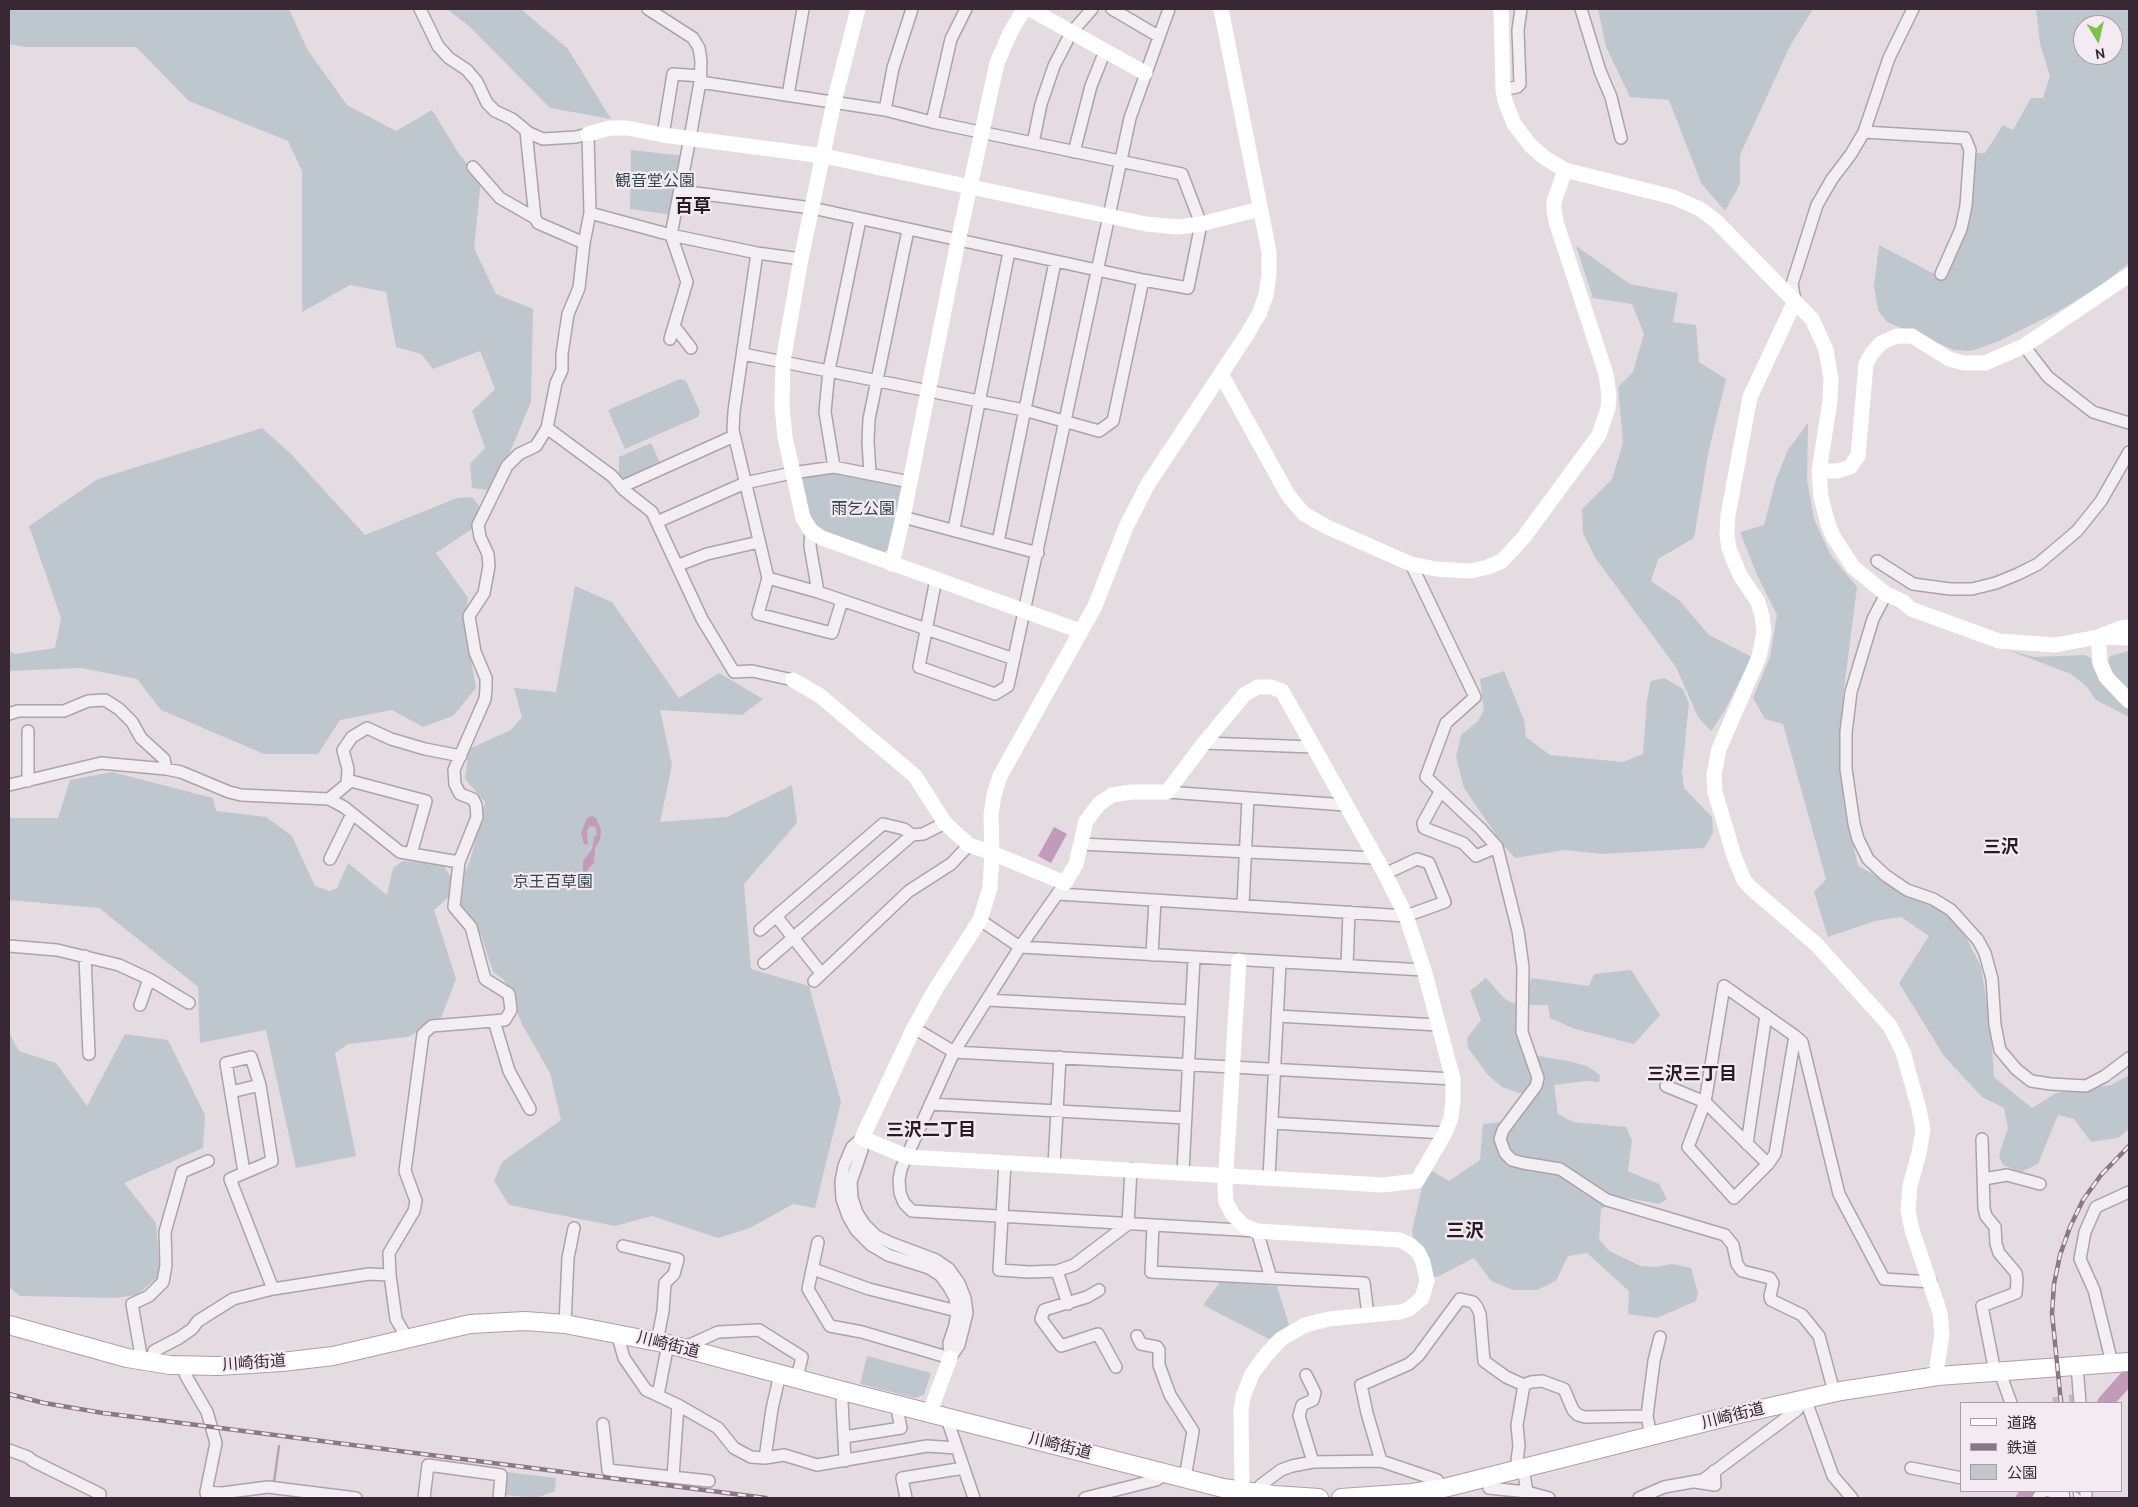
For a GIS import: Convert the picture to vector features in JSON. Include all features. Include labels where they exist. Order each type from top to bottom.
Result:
[{"type":"main road","name":"川崎街道","points":[[9,1325],[105,1353],[146,1362],[218,1366],[282,1362],[333,1356],[470,1324],[525,1321],[564,1324],[617,1333],[669,1345],[1185,1478],[1248,1492],[1320,1498]]},
{"type":"main road","name":"川崎街道","points":[[1341,1498],[1412,1493],[1444,1488],[1486,1489],[1523,1468],[1834,1392],[1938,1376],[2123,1362]]},
{"type":"street","points":[[420,9],[438,46],[449,58],[467,70],[477,82],[487,103],[494,111],[512,119],[526,131],[543,138],[576,138],[610,128],[627,128],[663,135],[824,156],[1146,224],[1178,227],[1201,224],[1260,209]]},
{"type":"street","points":[[648,9],[693,38],[699,48],[701,61],[700,79],[690,138],[671,235],[686,282],[670,339]]},
{"type":"street","points":[[788,95],[803,9]]},
{"type":"street","points":[[858,9],[834,102],[801,259],[783,361],[785,437],[803,518],[811,531],[822,538],[1080,631]]},
{"type":"street","points":[[885,110],[893,68],[912,9]]},
{"type":"street","points":[[932,122],[951,39],[966,9]]},
{"type":"street","points":[[892,564],[904,516],[958,241],[997,62],[1010,33],[1024,9]]},
{"type":"street","points":[[1030,9],[1145,73]]},
{"type":"street","points":[[1033,143],[1042,104],[1054,66],[1071,33],[1092,9]]},
{"type":"street","points":[[1112,9],[1158,36]]},
{"type":"street","points":[[936,579],[920,667],[994,694],[1008,686],[1038,553],[1119,162],[1130,118],[1169,9]]},
{"type":"street","points":[[974,1498],[957,1448],[938,1414],[950,1358],[949,1343],[957,1311],[952,1292],[940,1276],[929,1268],[888,1254],[871,1245],[856,1230],[848,1216],[842,1199],[843,1173],[852,1148],[862,1138],[914,1028],[935,990],[980,920],[990,888],[992,853],[991,815],[994,795],[1000,776],[1095,606],[1126,526],[1148,484],[1255,321],[1266,295],[1269,275],[1269,252],[1221,9]]},
{"type":"street","points":[[1501,9],[1503,90],[1508,112],[1521,135],[1545,158],[1565,170],[1673,197],[1700,209],[1716,221],[1812,319],[1820,335],[1830,370],[1830,401],[1819,471],[1824,512],[1836,542],[1854,567],[1886,594],[1902,602],[1910,609],[1999,641],[2055,645],[2098,637],[2121,628],[2129,627]]},
{"type":"street","points":[[1503,90],[1517,87],[1520,84],[1518,30],[1521,9]]},
{"type":"street","points":[[1581,9],[1600,71],[1611,97],[1621,138]]},
{"type":"street","points":[[1913,9],[1889,58],[1864,132],[1829,183],[1817,205],[1792,284],[1795,301],[1750,397],[1726,535],[1729,549],[1740,575],[1758,602],[1764,632],[1759,657],[1719,749],[1714,775],[1715,792],[1734,856],[1744,880],[1817,945],[1884,1020],[1900,1042],[1923,1130],[1910,1186],[1909,1218],[1931,1282],[1941,1324],[1938,1376]]},
{"type":"street","points":[[1074,152],[1091,86],[1105,51]]},
{"type":"street","points":[[663,135],[673,74],[885,110],[982,133],[1182,174],[1201,224],[1188,288],[1055,262],[812,208],[680,191]]},
{"type":"street","points":[[526,131],[535,218],[538,223],[584,243]]},
{"type":"street","points":[[1864,132],[1966,138],[1970,150],[1966,206],[1961,229],[1941,274]]},
{"type":"street","points":[[407,1338],[396,1319],[389,1253],[414,1211],[416,1201],[405,1171],[423,1034],[432,1026],[505,1020],[511,1010],[509,994],[485,979],[470,927],[454,907],[459,862],[477,817],[476,805],[473,799],[460,794],[455,784],[454,770],[485,699],[486,689],[486,678],[475,652],[469,616],[484,593],[489,566],[488,554],[480,537],[478,525],[507,466],[519,454],[536,446],[547,428],[556,383],[562,370],[562,354],[568,314],[579,288],[584,243],[590,213],[588,134]]},
{"type":"street","points":[[473,166],[500,198],[535,218]]},
{"type":"street","points":[[1221,374],[1288,495],[1304,514],[1327,527],[1411,564],[1436,570],[1470,571],[1488,567],[1502,561],[1524,537],[1599,435],[1608,408],[1609,396],[1606,374],[1554,211],[1554,202],[1565,170]]},
{"type":"street","points":[[590,213],[671,235],[757,253],[801,259]]},
{"type":"street","points":[[834,467],[825,412],[829,370],[860,220]]},
{"type":"street","points":[[870,473],[868,442],[876,380],[908,230]]},
{"type":"street","points":[[954,529],[1009,252]]},
{"type":"street","points":[[757,253],[734,411],[734,436],[768,578],[758,614],[832,633],[842,601]]},
{"type":"street","points":[[998,542],[1055,262]]},
{"type":"street","points":[[1819,471],[1838,471],[1850,467],[1858,456],[1866,364],[1872,353],[1881,343],[1897,336],[1912,336],[1949,359],[1964,363],[1986,362],[2024,346],[2129,275]]},
{"type":"street","points":[[742,354],[1024,410],[1099,431],[1113,420],[1143,280]]},
{"type":"street","points":[[674,326],[692,348]]},
{"type":"street","points":[[2024,346],[2048,377],[2093,412],[2129,423]]},
{"type":"street","points":[[547,428],[612,476],[621,487],[652,512],[679,565],[702,619],[734,672],[752,671],[793,680],[820,695],[915,776],[945,823],[969,845],[992,853],[1061,888],[1155,900],[1406,916],[1444,902],[1428,863],[1418,859],[1385,874]]},
{"type":"street","points":[[621,487],[734,436]]},
{"type":"street","points":[[1877,561],[1913,584],[1950,589],[1972,588],[1996,583],[2038,564],[2077,532],[2101,501],[2129,452]]},
{"type":"street","points":[[657,522],[744,483],[792,472],[834,467],[910,482]]},
{"type":"street","points":[[904,516],[1038,553]]},
{"type":"street","points":[[811,531],[810,546],[818,592]]},
{"type":"street","points":[[679,565],[707,554],[758,542]]},
{"type":"street","points":[[1411,564],[1475,697],[1446,723],[1426,777],[1481,829],[1497,847],[1518,932],[1523,967],[1522,1032],[1538,1078],[1536,1086],[1503,1130],[1500,1139],[1505,1154],[1512,1160],[1560,1170],[1607,1200],[1725,1235],[1733,1245],[1737,1264],[1742,1271],[1770,1278],[1773,1283],[1771,1300],[1802,1315],[1819,1336],[1834,1392]]},
{"type":"street","points":[[768,578],[818,592],[1014,659]]},
{"type":"street","points":[[1902,602],[1913,584]]},
{"type":"street","points":[[1886,594],[1873,619],[1851,692],[1846,732],[1846,770],[1854,824],[1858,839],[1868,859],[1885,875],[1907,890],[1933,899],[1950,910],[1978,940],[1985,953],[1992,979],[1995,1025],[2000,1050],[2023,1075],[2031,1080],[2044,1083],[2086,1086],[2105,1076],[2129,1058]]},
{"type":"street","points":[[2098,637],[2129,638]]},
{"type":"street","points":[[2098,637],[2100,662],[2106,677],[2129,701]]},
{"type":"street","points":[[862,1138],[908,1157],[1383,1185],[1417,1181],[1445,1133],[1451,1118],[1453,1079],[1424,970],[1406,916],[1385,874],[1282,691],[1270,687],[1258,688],[1245,694],[1204,743],[1167,792]]},
{"type":"street","points":[[9,714],[18,711],[64,711],[88,701],[105,700],[119,709],[132,722],[141,738],[164,759],[166,769]]},
{"type":"street","points":[[347,784],[348,769],[343,750],[352,737],[367,728],[392,739],[425,749],[461,756]]},
{"type":"street","points":[[28,731],[28,781]]},
{"type":"street","points":[[1204,743],[1314,747]]},
{"type":"street","points":[[9,785],[101,763],[166,769],[180,772],[241,795],[329,799],[352,814],[400,852],[459,862]]},
{"type":"street","points":[[329,799],[351,781],[426,801],[411,854]]},
{"type":"street","points":[[1345,805],[1167,792],[1131,792],[1112,795],[1099,804],[1086,821],[1076,864],[954,1052],[898,1180],[904,1203],[912,1211],[1379,1238],[1400,1240],[1410,1245],[1423,1262],[1427,1281],[1422,1298],[1409,1309],[1400,1312],[1328,1319],[1305,1325],[1281,1339],[1257,1365],[1244,1397],[1241,1411],[1248,1492],[1281,1470],[1313,1462],[1381,1461],[1437,1480],[1444,1488]]},
{"type":"street","points":[[1440,792],[1423,823],[1424,828],[1464,843],[1476,856],[1497,847]]},
{"type":"street","points":[[1243,905],[1248,798]]},
{"type":"street","points":[[330,859],[352,814]]},
{"type":"street","points":[[764,963],[912,835],[923,834],[945,823]]},
{"type":"street","points":[[760,930],[883,824],[904,829],[912,835]]},
{"type":"street","points":[[1080,844],[1375,858]]},
{"type":"street","points":[[776,916],[793,938],[817,977],[909,891],[951,864],[969,845]]},
{"type":"street","points":[[1152,955],[1155,900]]},
{"type":"street","points":[[1347,966],[1349,912]]},
{"type":"street","points":[[980,920],[1020,948],[1424,970]]},
{"type":"street","points":[[9,946],[39,948],[85,956],[119,965],[149,979],[189,1003]]},
{"type":"street","points":[[85,956],[89,1054]]},
{"type":"street","points":[[1184,1172],[1194,958]]},
{"type":"street","points":[[1239,961],[1226,1202],[1233,1215],[1244,1226],[1257,1232],[1271,1278]]},
{"type":"street","points":[[1269,1178],[1280,963]]},
{"type":"street","points":[[140,1005],[149,979]]},
{"type":"street","points":[[1795,1036],[1775,1154],[1768,1164],[1734,1198],[1688,1147],[1705,1102],[1724,986],[1766,1015],[1795,1036],[1802,1042],[1839,1194],[1884,1280],[1931,1282]]},
{"type":"street","points":[[987,1000],[1191,1011]]},
{"type":"street","points":[[1747,1144],[1766,1015]]},
{"type":"street","points":[[1277,1016],[1438,1025]]},
{"type":"street","points":[[494,1021],[510,1071],[530,1109]]},
{"type":"street","points":[[914,1028],[954,1052],[1453,1079]]},
{"type":"street","points":[[244,1172],[226,1063],[251,1057],[260,1085],[272,1161],[230,1179],[273,1289]]},
{"type":"street","points":[[1054,1165],[1060,1057]]},
{"type":"street","points":[[231,1092],[260,1085]]},
{"type":"street","points":[[1666,1086],[1705,1102],[1768,1164]]},
{"type":"street","points":[[930,1104],[1186,1118]]},
{"type":"street","points":[[1272,1124],[1445,1133]]},
{"type":"street","points":[[862,1138],[862,1150],[852,1182],[852,1198],[865,1225],[876,1236],[891,1244],[936,1260],[949,1269],[959,1283],[965,1298],[967,1313],[958,1345],[950,1358]]},
{"type":"street","points":[[1982,1139],[1984,1208],[1986,1216],[1995,1227],[1996,1244],[1999,1253],[2016,1273],[2017,1280],[2016,1293],[1982,1306],[1989,1346],[1997,1372],[2002,1378],[2011,1402]]},
{"type":"street","points":[[146,1362],[132,1304],[148,1296],[163,1282],[166,1265],[166,1232],[182,1172],[208,1161]]},
{"type":"street","points":[[1005,1162],[999,1270],[1057,1272],[1074,1265],[1128,1224],[1132,1169]]},
{"type":"street","points":[[1984,1178],[2007,1176],[2040,1184]]},
{"type":"street","points":[[2123,1362],[2080,1259],[2085,1232],[2096,1207],[2129,1192]]},
{"type":"street","points":[[1152,1226],[1150,1272],[1364,1283],[1368,1315]]},
{"type":"street","points":[[564,1324],[568,1258],[574,1228]]},
{"type":"street","points":[[818,1242],[808,1289],[830,1326],[862,1332],[950,1358]]},
{"type":"street","points":[[623,1246],[678,1259],[674,1274],[665,1283],[663,1311],[669,1345],[658,1395]]},
{"type":"street","points":[[814,1268],[868,1289],[957,1311]]},
{"type":"street","points":[[1057,1272],[1068,1304]]},
{"type":"street","points":[[146,1362],[154,1350],[179,1338],[198,1322],[233,1299],[273,1289],[369,1274],[390,1275]]},
{"type":"street","points":[[1098,1290],[1087,1297],[1044,1310],[1041,1318],[1061,1346],[1098,1334],[1116,1366]]},
{"type":"street","points":[[1381,1461],[1361,1385],[1409,1364],[1418,1356],[1460,1299],[1473,1302],[1478,1307],[1484,1361],[1506,1377],[1524,1385]]},
{"type":"street","points":[[669,1345],[718,1332],[759,1330],[802,1357],[797,1378]]},
{"type":"street","points":[[617,1333],[624,1358],[646,1390],[718,1428],[734,1448],[751,1457],[765,1458],[784,1455],[816,1465],[926,1446],[957,1448]]},
{"type":"street","points":[[1138,1336],[1141,1344],[1157,1347],[1159,1350],[1159,1365],[1170,1395],[1193,1430],[1185,1478]]},
{"type":"street","points":[[1651,1436],[1647,1416],[1654,1361],[1660,1337]]},
{"type":"street","points":[[183,1365],[186,1376],[207,1412],[216,1443],[206,1495],[268,1487],[290,1494],[356,1498]]},
{"type":"street","points":[[2077,1366],[2078,1401]]},
{"type":"street","points":[[765,1458],[772,1408],[780,1374]]},
{"type":"street","points":[[1306,1375],[1320,1392],[1314,1400],[1302,1405],[1299,1416],[1313,1462]]},
{"type":"street","points":[[1524,1385],[1530,1382],[1542,1382],[1564,1389],[1573,1410],[1578,1415],[1585,1417],[1647,1416]]},
{"type":"street","points":[[1524,1385],[1517,1425],[1519,1446],[1517,1460],[1523,1468],[1527,1495]]},
{"type":"street","points":[[843,1391],[845,1461]]},
{"type":"street","points":[[1638,1498],[1664,1487],[1703,1480],[1797,1410],[1805,1398]]},
{"type":"street","points":[[1805,1398],[1833,1476],[1852,1498]]},
{"type":"street","points":[[844,1437],[901,1428],[898,1414],[901,1405]]},
{"type":"street","points":[[673,1476],[678,1406]]},
{"type":"street","points":[[603,1424],[608,1470],[709,1481]]},
{"type":"street","points":[[9,1450],[28,1457],[33,1462],[100,1494],[100,1498]]},
{"type":"street","points":[[424,1498],[428,1464],[501,1475],[499,1498]]},
{"type":"street","points":[[906,1498],[902,1478],[964,1468]]},
{"type":"street","points":[[1911,1468],[1960,1478]]},
{"type":"street","points":[[1085,1498],[1156,1480],[1167,1473]]},
{"type":"street","points":[[1486,1489],[1549,1498]]},
{"type":"street","points":[[2053,1492],[2075,1498]]},
{"type":"green space","points":[[9,9],[289,9],[307,49],[347,105],[396,131],[432,110],[459,154],[481,180],[474,248],[496,294],[533,309],[531,402],[500,476],[488,490],[472,488],[470,464],[485,448],[472,411],[495,389],[480,351],[433,369],[421,354],[396,347],[386,292],[350,285],[302,312],[302,171],[288,141],[189,101],[136,47],[25,47],[9,44]]},
{"type":"green space","points":[[447,9],[521,9],[568,49],[611,119],[550,108],[470,27]]},
{"type":"green space","points":[[1598,9],[1813,9],[1790,46],[1740,155],[1740,184],[1725,211],[1701,183],[1669,100],[1630,97],[1606,47]]},
{"type":"green space","points":[[2036,9],[2129,9],[2129,263],[2103,284],[2059,311],[1997,342],[1971,351],[1954,350],[1887,322],[1878,310],[1874,286],[1879,245],[1938,276],[1967,213],[1977,153],[1985,153],[2003,125],[2013,130],[2031,98],[2043,98],[2050,76],[2040,44]]},
{"type":"green space","name":"観音堂公園","points":[[631,150],[685,156],[673,215],[630,209]]},
{"type":"green space","points":[[1576,246],[1630,284],[1678,293],[1673,322],[1696,325],[1699,362],[1726,379],[1708,454],[1694,538],[1658,559],[1651,581],[1679,600],[1709,635],[1752,657],[1724,712],[1711,731],[1698,717],[1676,667],[1596,559],[1583,533],[1582,509],[1612,479],[1623,443],[1618,387],[1633,372],[1644,334],[1632,304],[1593,298]]},
{"type":"green space","points":[[680,379],[686,381],[700,412],[698,417],[625,449],[608,410]]},
{"type":"green space","points":[[1808,423],[1807,480],[1814,519],[1830,554],[1857,587],[1843,697],[1843,800],[1858,866],[1940,909],[1962,930],[1981,966],[1991,1032],[1994,1077],[2032,1108],[2056,1093],[2111,1085],[2129,1075],[2129,1129],[2118,1138],[2091,1142],[2074,1119],[2058,1115],[2038,1164],[2021,1172],[2003,1165],[1999,1155],[2008,1128],[2004,1108],[1982,1097],[1944,1056],[1899,983],[1929,936],[1901,917],[1875,921],[1828,937],[1814,892],[1826,879],[1783,724],[1765,719],[1753,698],[1770,657],[1777,615],[1757,575],[1740,532],[1764,525],[1776,479],[1788,450]]},
{"type":"green space","points":[[262,428],[291,454],[365,535],[457,498],[472,497],[479,506],[472,529],[436,553],[468,598],[465,625],[476,688],[453,716],[423,727],[392,710],[340,720],[318,754],[264,754],[161,710],[137,679],[81,668],[9,671],[9,651],[15,654],[55,648],[61,618],[29,526],[98,479]]},
{"type":"green space","points":[[651,443],[661,465],[622,480],[619,476],[619,457]]},
{"type":"green space","name":"雨乞公園","points":[[831,471],[899,483],[902,489],[889,550],[884,552],[824,531],[815,523],[809,513],[800,479],[805,475]]},
{"type":"green space","name":"京王百草園","points":[[575,586],[612,602],[679,698],[719,673],[763,699],[742,715],[660,710],[672,765],[660,822],[727,817],[792,785],[797,823],[744,884],[751,969],[809,986],[841,1102],[815,1208],[793,1204],[750,1228],[718,1238],[652,1216],[615,1226],[509,1205],[494,1181],[502,1162],[561,1120],[550,1073],[522,1024],[504,980],[493,972],[481,935],[461,907],[465,872],[470,861],[485,802],[465,779],[469,749],[511,730],[522,717],[514,688],[556,692]]},
{"type":"green space","points":[[2008,650],[2035,657],[2085,655],[2091,658],[2093,668],[2102,682],[2117,700],[2129,707],[2129,717],[2096,700],[2087,687],[2071,674]]},
{"type":"green space","points":[[2129,651],[2129,690],[2116,677],[2107,664],[2110,656]]},
{"type":"green space","points":[[1504,671],[1524,720],[1526,737],[1550,755],[1623,762],[1643,754],[1647,700],[1651,681],[1664,678],[1683,689],[1689,703],[1682,772],[1684,788],[1712,817],[1713,833],[1704,848],[1602,854],[1565,850],[1515,858],[1503,845],[1464,788],[1456,757],[1461,735],[1478,721],[1484,710],[1480,679]]},
{"type":"green space","points":[[112,772],[213,798],[216,811],[266,817],[292,836],[315,886],[330,891],[337,888],[348,863],[387,895],[393,868],[403,861],[443,864],[458,889],[434,910],[456,979],[441,1018],[408,1037],[348,1044],[335,1053],[356,1156],[296,1168],[266,1030],[200,1043],[198,987],[99,908],[9,900],[9,818],[58,818],[70,780]]},
{"type":"green space","points":[[1631,970],[1660,1015],[1634,1044],[1575,1029],[1550,1018],[1548,1005],[1528,1005],[1518,1014],[1519,1045],[1526,1054],[1587,1066],[1600,1075],[1599,1082],[1586,1081],[1554,1085],[1558,1114],[1573,1122],[1626,1127],[1632,1140],[1628,1171],[1659,1184],[1667,1199],[1660,1204],[1621,1197],[1601,1209],[1599,1239],[1609,1251],[1641,1266],[1655,1267],[1672,1264],[1691,1268],[1698,1293],[1696,1301],[1657,1318],[1628,1314],[1629,1291],[1587,1253],[1568,1256],[1556,1281],[1537,1290],[1513,1290],[1491,1281],[1474,1258],[1437,1277],[1420,1274],[1412,1231],[1423,1183],[1432,1171],[1449,1181],[1480,1160],[1483,1124],[1518,1120],[1534,1098],[1502,1087],[1488,1075],[1468,1048],[1467,1038],[1481,1020],[1470,991],[1486,978],[1505,999],[1514,1004],[1530,986],[1531,978],[1589,986],[1594,974]]},
{"type":"green space","points":[[9,1033],[19,1051],[56,1063],[87,1106],[125,1034],[168,1040],[205,1115],[203,1148],[124,1183],[156,1223],[160,1275],[137,1295],[116,1298],[20,1296],[9,1287]]},
{"type":"green space","points":[[1220,1282],[1277,1286],[1289,1325],[1269,1339],[1203,1305]]},
{"type":"green space","points":[[867,1356],[931,1373],[924,1395],[915,1398],[860,1384]]},
{"type":"green space","points":[[507,1472],[556,1478],[555,1491],[536,1498],[505,1495]]},
{"type":"shaded area","points":[[592,816],[596,818],[601,830],[600,840],[595,848],[594,863],[588,869],[587,874],[583,871],[583,861],[592,849],[594,837],[597,835],[596,827],[590,826],[587,831],[588,845],[584,844],[581,833],[587,818]]},
{"type":"shaded area","points":[[1054,827],[1067,834],[1051,863],[1038,856]]},
{"type":"waterway","points":[[2106,1402],[2129,1376]]},
{"type":"waterway","points":[[274,1482],[279,1446]]},
{"type":"waterway","points":[[2024,1498],[2029,1492]]},
{"type":"tunnel","points":[[2060,1402],[2073,1400]]},
{"type":"railway","points":[[2061,1402],[2052,1313],[2054,1284],[2060,1255],[2070,1227],[2083,1200],[2101,1175],[2129,1146]]},
{"type":"railway","points":[[9,1394],[44,1403],[103,1413],[766,1498]]},
{"type":"railway","points":[[2071,1492],[2072,1498]]},
{"type":"district","name":"百草","points":[[693,207]]},
{"type":"district","name":"三沢","points":[[2001,848]]},
{"type":"district","name":"三沢三丁目","points":[[1692,1075]]},
{"type":"district","name":"三沢二丁目","points":[[931,1131]]},
{"type":"district","name":"三沢","points":[[1465,1231]]}]
